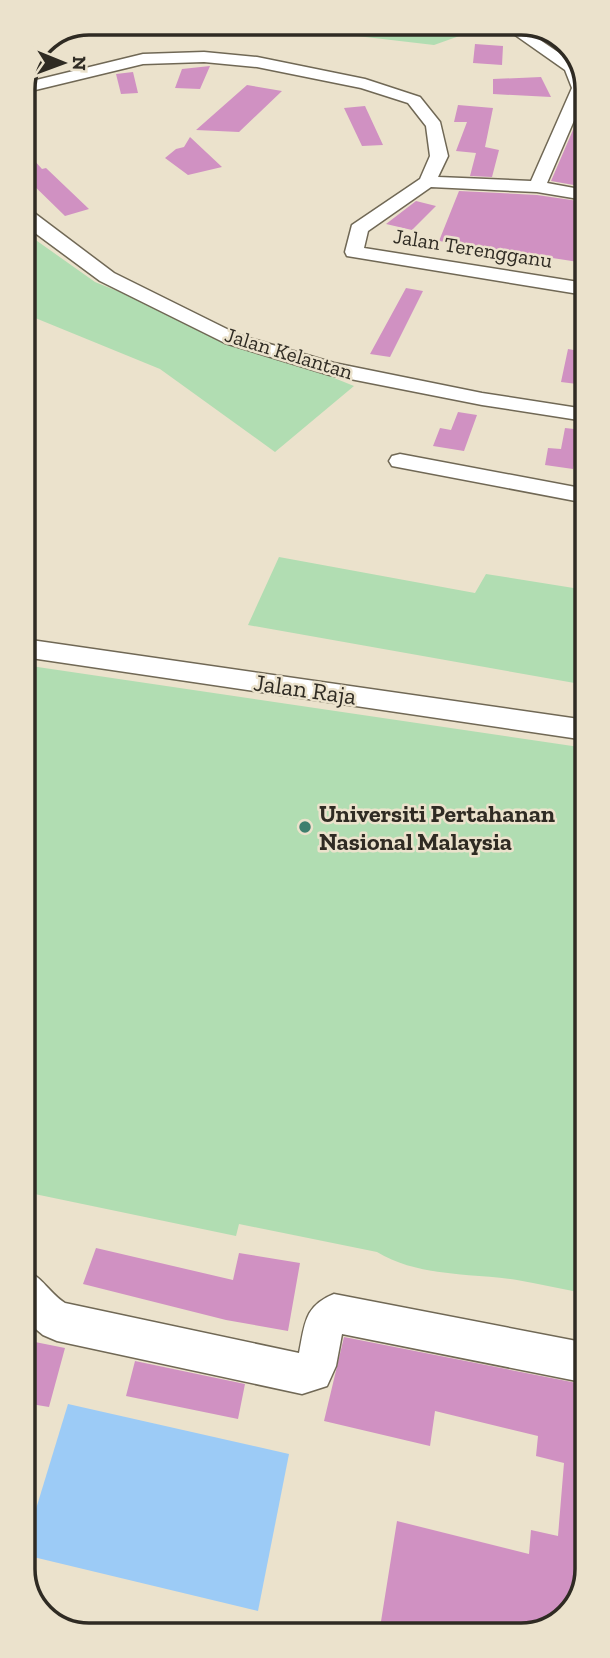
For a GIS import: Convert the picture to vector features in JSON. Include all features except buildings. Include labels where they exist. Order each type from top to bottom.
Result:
[{"type":"street","points":[[523,35],[570,66]]},
{"type":"street","points":[[35,84],[143,59],[204,57],[257,62],[365,84],[414,100],[434,125],[439,156],[427,182],[537,187],[575,193]]},
{"type":"street","points":[[537,187],[575,100]]},
{"type":"street","name":"Jalan Terengganu","points":[[427,182],[359,229],[354,252],[575,287]]},
{"type":"street","name":"Jalan Kelantan","points":[[35,224],[107,278],[232,339],[330,369],[482,399],[575,413]]},
{"type":"street","points":[[453,257],[575,274]]},
{"type":"street","points":[[400,461],[575,494]]},
{"type":"street","name":"Jalan Raja","points":[[35,650],[575,728]]},
{"type":"street","points":[[35,1302],[42,1311],[57,1321],[302,1374],[313,1372],[325,1321],[334,1313],[575,1361]]},
{"type":"green space","points":[[348,35],[462,35],[434,45]]},
{"type":"green space","points":[[35,240],[95,282],[354,386],[275,452],[160,369],[35,318]]},
{"type":"green space","points":[[279,557],[475,593],[486,574],[575,588],[575,683],[248,625]]},
{"type":"green space","points":[[35,667],[575,746],[575,1292],[517,1280],[427,1270],[393,1260],[377,1252],[239,1224],[236,1236],[35,1194]]},
{"type":"water","points":[[68,1404],[289,1454],[258,1611],[35,1557],[35,1512]]},
{"type":"place","name":"Universiti Pertahanan Nasional Malaysia","points":[[305,827]]}]
